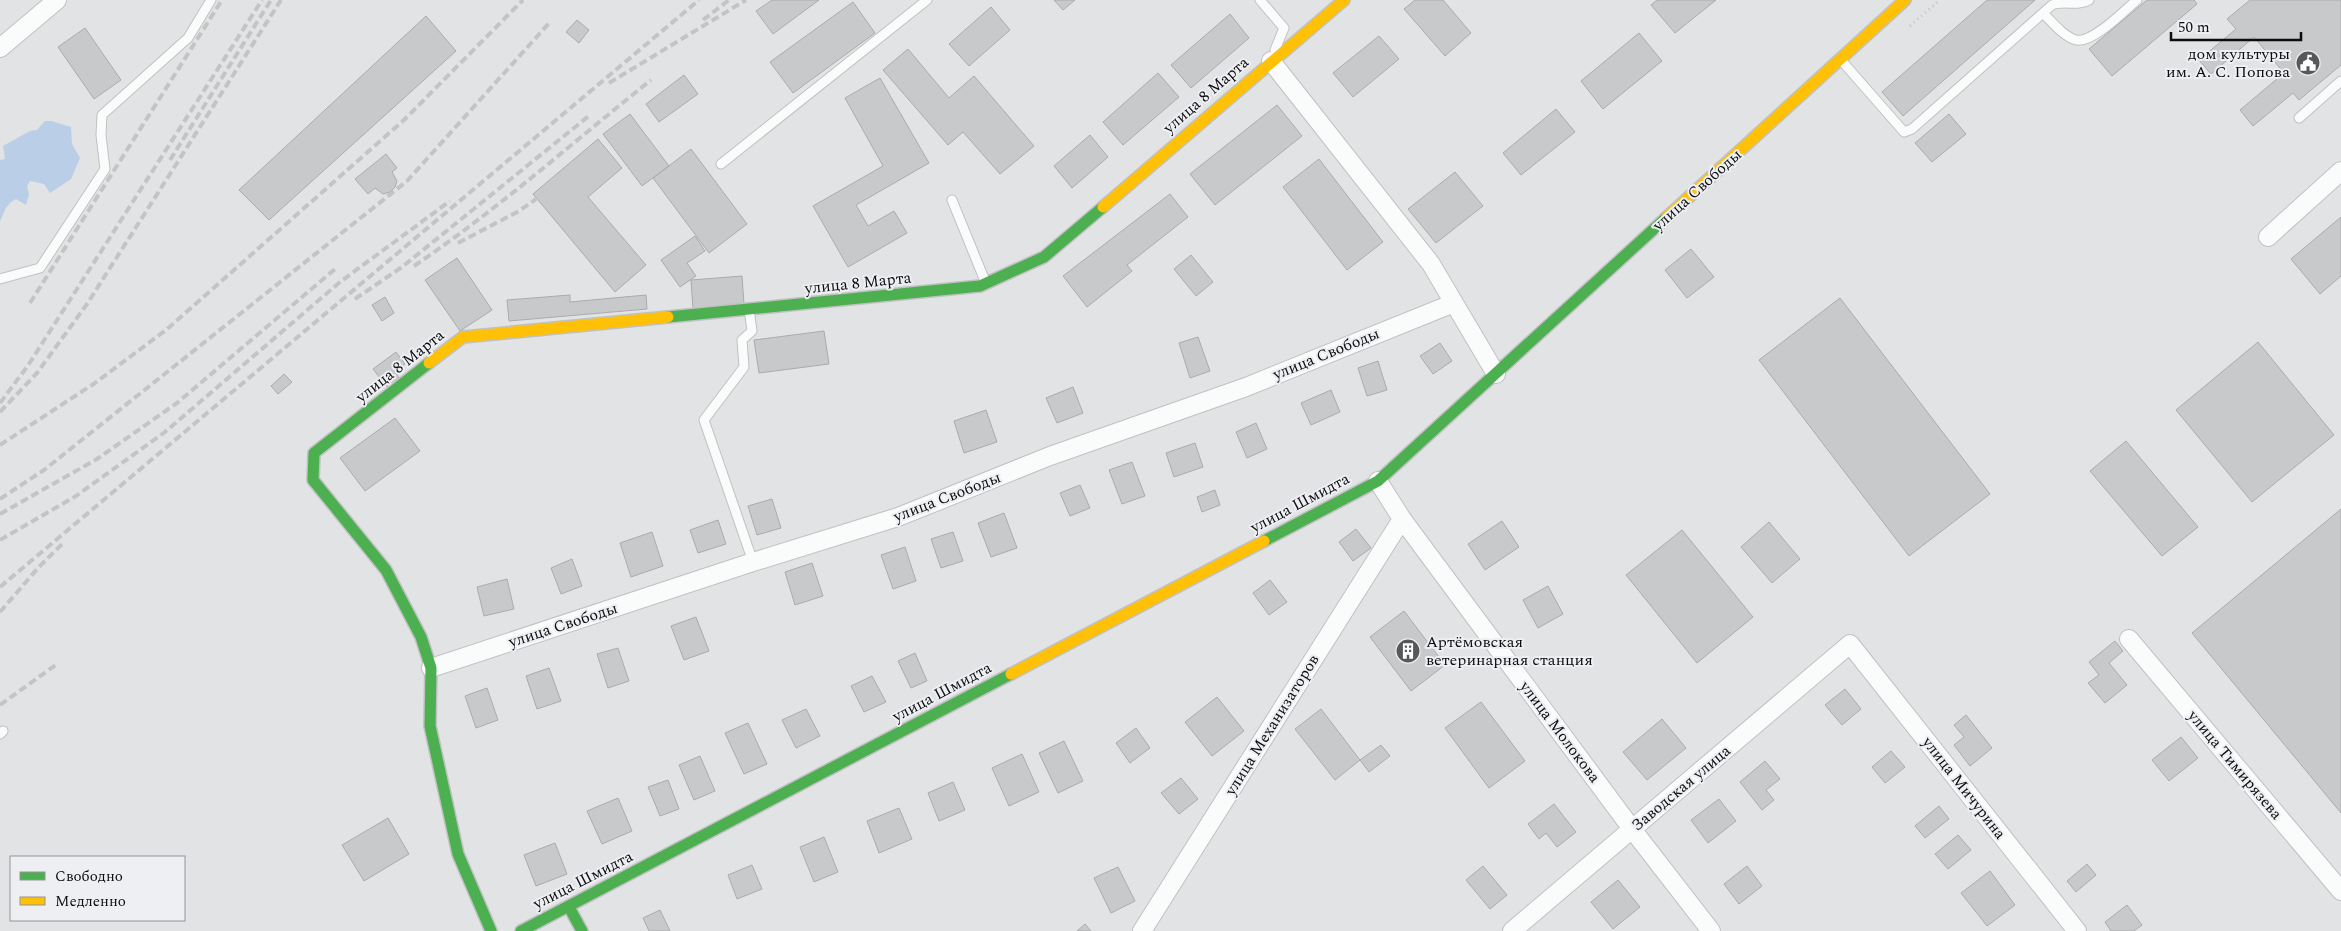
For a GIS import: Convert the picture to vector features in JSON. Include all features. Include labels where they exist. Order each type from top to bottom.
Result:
[{"type":"street","points":[[0,48],[57,0]]},
{"type":"street","name":"улица 8 Марта","points":[[432,668],[421,637],[386,570],[313,480],[314,453],[463,337],[894,296],[980,286],[1044,257],[1344,0]]},
{"type":"street","name":"улица Свободы","points":[[1378,481],[1905,0]]},
{"type":"street","points":[[1271,61],[1431,264],[1496,374]]},
{"type":"street","points":[[2268,237],[2341,171]]},
{"type":"street","name":"улица Свободы","points":[[432,668],[753,562],[898,517],[1050,456],[1246,387],[1454,303]]},
{"type":"street","name":"улица Молокова","points":[[1378,481],[1402,519],[1632,829],[1711,931]]},
{"type":"street","name":"улица Шмидта","points":[[521,931],[1378,481]]},
{"type":"street","name":"улица Механизаторов","points":[[1142,931],[1402,519]]},
{"type":"street","name":"улица Тимирязева","points":[[2129,639],[2341,892]]},
{"type":"street","name":"Заводская улица","points":[[1512,931],[1850,644]]},
{"type":"street","name":"улица Мичурина","points":[[1850,644],[2077,931]]},
{"type":"street","points":[[432,668],[430,726],[458,854],[490,931]]},
{"type":"street","points":[[569,907],[582,931]]},
{"type":"lane","points":[[0,279],[40,268],[105,169],[101,135],[102,116],[188,38],[211,0]]},
{"type":"lane","points":[[721,164],[927,0]]},
{"type":"lane","points":[[1260,0],[1284,28],[1271,61]]},
{"type":"lane","points":[[1840,59],[1904,132],[1912,129],[2043,13],[2058,2],[2081,4],[2089,0]]},
{"type":"lane","points":[[2043,13],[2060,30],[2076,40],[2088,39],[2137,0]]},
{"type":"lane","points":[[2299,118],[2341,81]]},
{"type":"lane","points":[[952,200],[986,283]]},
{"type":"lane","points":[[749,310],[752,332],[742,340],[744,367],[704,420],[753,562]]},
{"type":"water","points":[[45,121],[71,127],[72,144],[80,158],[71,179],[50,193],[44,184],[30,181],[27,186],[29,194],[26,205],[16,199],[12,201],[4,211],[0,221],[0,160],[5,159],[3,146],[30,131],[37,130]]},
{"type":"building","points":[[772,0],[819,0],[773,34],[756,11]]},
{"type":"building","points":[[1054,0],[1075,0],[1063,10]]},
{"type":"building","points":[[1415,0],[1443,0],[1471,33],[1445,56],[1404,9]]},
{"type":"building","points":[[1657,0],[1716,0],[1675,33],[1651,5]]},
{"type":"building","points":[[1987,0],[2035,0],[1903,116],[1882,92]]},
{"type":"building","points":[[2147,0],[2194,0],[2197,4],[2112,76],[2089,49]]},
{"type":"building","name":"дом культуры им. А. С. Попова","points":[[2250,0],[2341,0],[2341,65],[2299,100],[2293,93],[2253,126],[2240,110],[2284,73],[2254,37],[2211,74],[2199,60],[2236,29],[2227,19]]},
{"type":"building","points":[[853,2],[875,33],[793,93],[770,62]]},
{"type":"building","points":[[991,7],[1010,30],[969,66],[949,44]]},
{"type":"building","points":[[1230,14],[1249,38],[1191,88],[1171,65]]},
{"type":"building","points":[[426,16],[456,51],[269,220],[239,190]]},
{"type":"building","points":[[577,20],[589,30],[579,43],[566,32]]},
{"type":"building","points":[[85,28],[121,80],[94,99],[58,47]]},
{"type":"building","points":[[1639,33],[1662,61],[1603,109],[1581,81]]},
{"type":"building","points":[[1379,36],[1399,59],[1353,97],[1333,73]]},
{"type":"building","points":[[908,49],[949,98],[974,76],[1034,146],[1000,174],[963,132],[948,145],[883,70]]},
{"type":"building","points":[[1158,73],[1179,97],[1123,145],[1103,122]]},
{"type":"building","points":[[684,75],[698,94],[659,122],[646,104]]},
{"type":"building","points":[[880,78],[929,163],[856,205],[868,226],[894,211],[907,233],[848,267],[813,206],[883,166],[845,98]]},
{"type":"building","points":[[1277,105],[1302,136],[1215,205],[1190,174]]},
{"type":"building","points":[[1556,109],[1575,132],[1521,175],[1503,153]]},
{"type":"building","points":[[630,114],[669,166],[642,186],[603,134]]},
{"type":"building","points":[[1949,114],[1966,134],[1932,162],[1915,143]]},
{"type":"building","points":[[1090,135],[1108,157],[1072,188],[1054,166]]},
{"type":"building","points":[[598,139],[622,168],[588,197],[646,265],[615,292],[533,194]]},
{"type":"building","points":[[691,149],[747,224],[709,253],[653,178]]},
{"type":"building","points":[[386,154],[397,168],[392,172],[397,181],[395,187],[390,192],[383,194],[375,188],[368,194],[355,179]]},
{"type":"building","points":[[1319,159],[1383,242],[1347,270],[1283,187]]},
{"type":"building","points":[[1455,172],[1483,206],[1436,243],[1408,209]]},
{"type":"building","points":[[1170,194],[1188,217],[1127,265],[1132,271],[1087,307],[1063,276]]},
{"type":"building","points":[[2341,217],[2341,276],[2320,294],[2291,259]]},
{"type":"building","points":[[695,236],[705,251],[687,263],[696,276],[680,287],[661,260]]},
{"type":"building","points":[[1691,249],[1714,277],[1687,298],[1665,270]]},
{"type":"building","points":[[1191,255],[1213,282],[1196,296],[1174,269]]},
{"type":"building","points":[[457,258],[492,310],[460,331],[425,280]]},
{"type":"building","points":[[742,276],[744,304],[693,309],[691,280]]},
{"type":"building","points":[[570,295],[570,302],[646,295],[647,309],[509,321],[507,300]]},
{"type":"building","points":[[385,297],[394,313],[382,321],[372,305]]},
{"type":"building","points":[[1840,298],[1990,494],[1909,556],[1759,360]]},
{"type":"building","points":[[824,331],[829,364],[759,373],[754,340]]},
{"type":"building","points":[[1198,337],[1210,371],[1190,378],[1179,343]]},
{"type":"building","points":[[2258,342],[2334,435],[2252,502],[2176,410]]},
{"type":"building","points":[[1440,343],[1452,361],[1433,374],[1420,356]]},
{"type":"building","points":[[396,352],[405,364],[395,372],[400,379],[388,388],[373,369]]},
{"type":"building","points":[[1378,361],[1387,390],[1367,396],[1358,368]]},
{"type":"building","points":[[284,374],[292,382],[278,394],[271,386]]},
{"type":"building","points":[[1073,387],[1083,413],[1057,423],[1046,398]]},
{"type":"building","points":[[1331,390],[1340,412],[1311,425],[1301,403]]},
{"type":"building","points":[[986,410],[997,442],[964,453],[954,421]]},
{"type":"building","points":[[395,418],[420,451],[365,491],[340,458]]},
{"type":"building","points":[[1256,423],[1267,449],[1247,458],[1236,432]]},
{"type":"building","points":[[2126,441],[2198,527],[2162,556],[2090,471]]},
{"type":"building","points":[[1195,443],[1203,467],[1174,477],[1166,453]]},
{"type":"building","points":[[1132,462],[1145,496],[1122,504],[1109,470]]},
{"type":"building","points":[[1080,485],[1090,508],[1070,516],[1060,493]]},
{"type":"building","points":[[1215,490],[1220,505],[1202,512],[1197,497]]},
{"type":"building","points":[[772,499],[781,528],[757,535],[748,506]]},
{"type":"building","points":[[2341,509],[2341,813],[2192,633]]},
{"type":"building","points":[[1004,513],[1017,548],[991,557],[978,523]]},
{"type":"building","points":[[718,520],[726,544],[698,553],[690,530]]},
{"type":"building","points":[[1502,521],[1519,547],[1485,570],[1468,544]]},
{"type":"building","points":[[1769,522],[1800,559],[1772,583],[1741,547]]},
{"type":"building","points":[[1356,529],[1371,548],[1353,561],[1339,542]]},
{"type":"building","points":[[1682,530],[1753,617],[1697,663],[1626,575]]},
{"type":"building","points":[[652,532],[663,566],[631,577],[620,543]]},
{"type":"building","points":[[953,532],[963,561],[941,568],[931,539]]},
{"type":"building","points":[[905,547],[916,581],[893,589],[881,555]]},
{"type":"building","points":[[572,559],[582,586],[561,594],[551,568]]},
{"type":"building","points":[[812,563],[823,596],[795,605],[785,572]]},
{"type":"building","points":[[507,579],[514,609],[484,616],[477,587]]},
{"type":"building","points":[[1270,580],[1287,602],[1269,615],[1253,593]]},
{"type":"building","points":[[1548,586],[1563,614],[1538,628],[1523,600]]},
{"type":"building","name":"Артёмовская ветеринарная станция","points":[[1404,611],[1445,665],[1411,691],[1370,637]]},
{"type":"building","points":[[696,617],[709,651],[684,660],[671,626]]},
{"type":"building","points":[[2115,641],[2123,651],[2109,663],[2127,685],[2105,703],[2088,683],[2099,675],[2089,662]]},
{"type":"building","points":[[618,648],[629,681],[608,688],[597,654]]},
{"type":"building","points":[[915,653],[927,681],[911,688],[898,661]]},
{"type":"building","points":[[549,668],[561,701],[537,709],[526,676]]},
{"type":"building","points":[[872,676],[886,702],[864,712],[851,686]]},
{"type":"building","points":[[487,688],[498,720],[476,728],[465,696]]},
{"type":"building","points":[[1845,689],[1861,709],[1842,725],[1825,705]]},
{"type":"building","points":[[1217,697],[1244,731],[1212,756],[1185,722]]},
{"type":"building","points":[[1481,702],[1525,761],[1489,788],[1445,728]]},
{"type":"building","points":[[806,709],[820,736],[796,748],[782,720]]},
{"type":"building","points":[[1321,709],[1360,760],[1335,780],[1295,729]]},
{"type":"building","points":[[1966,715],[1992,748],[1970,766],[1954,745],[1964,737],[1954,725]]},
{"type":"building","points":[[1662,719],[1686,748],[1647,780],[1623,752]]},
{"type":"building","points":[[748,723],[767,764],[744,774],[725,733]]},
{"type":"building","points":[[1136,728],[1150,748],[1130,763],[1116,743]]},
{"type":"building","points":[[2181,737],[2198,758],[2169,781],[2152,760]]},
{"type":"building","points":[[1064,741],[1083,781],[1058,793],[1039,753]]},
{"type":"building","points":[[1381,745],[1390,756],[1369,772],[1360,760]]},
{"type":"building","points":[[1891,751],[1905,767],[1885,783],[1872,767]]},
{"type":"building","points":[[1022,754],[1039,792],[1009,806],[992,768]]},
{"type":"building","points":[[700,756],[715,791],[694,800],[679,765]]},
{"type":"building","points":[[1765,761],[1780,779],[1766,790],[1774,800],[1762,810],[1740,782]]},
{"type":"building","points":[[1181,778],[1198,799],[1179,814],[1161,793]]},
{"type":"building","points":[[668,780],[679,809],[660,816],[648,787]]},
{"type":"building","points":[[953,782],[965,810],[939,821],[928,793]]},
{"type":"building","points":[[618,798],[632,831],[602,844],[587,811]]},
{"type":"building","points":[[1719,799],[1736,821],[1708,843],[1691,820]]},
{"type":"building","points":[[1554,804],[1576,832],[1557,847],[1546,833],[1539,839],[1528,824]]},
{"type":"building","points":[[1939,806],[1949,819],[1925,838],[1915,826]]},
{"type":"building","points":[[899,808],[912,839],[879,853],[867,821]]},
{"type":"building","points":[[388,818],[409,854],[364,881],[342,845]]},
{"type":"building","points":[[1958,835],[1971,850],[1948,869],[1935,854]]},
{"type":"building","points":[[824,837],[838,872],[814,882],[800,847]]},
{"type":"building","points":[[555,843],[567,874],[536,886],[524,855]]},
{"type":"building","points":[[2087,864],[2096,875],[2076,892],[2067,881]]},
{"type":"building","points":[[752,865],[762,889],[737,899],[728,875]]},
{"type":"building","points":[[1483,866],[1507,895],[1490,909],[1466,880]]},
{"type":"building","points":[[1747,866],[1762,886],[1739,904],[1724,884]]},
{"type":"building","points":[[1118,867],[1135,901],[1111,913],[1094,878]]},
{"type":"building","points":[[1990,871],[2015,905],[1987,926],[1961,893]]},
{"type":"building","points":[[1618,880],[1640,907],[1613,929],[1591,902]]},
{"type":"building","points":[[2127,905],[2142,925],[2134,931],[2111,931],[2105,922]]},
{"type":"building","points":[[660,910],[670,931],[649,931],[643,918]]},
{"type":"building","points":[[1085,924],[1091,931],[1077,931]]},
{"type":"railway","points":[[30,303],[222,0]]},
{"type":"railway","points":[[0,403],[27,367],[262,0]]},
{"type":"railway","points":[[170,160],[271,0]]},
{"type":"railway","points":[[0,412],[37,373],[87,304],[281,0]]},
{"type":"railway","points":[[0,445],[95,383],[166,330],[404,120],[523,0]]},
{"type":"railway","points":[[0,587],[699,0]]},
{"type":"railway","points":[[703,20],[729,0]]},
{"type":"railway","points":[[609,83],[746,0]]},
{"type":"railway","points":[[0,499],[44,470],[407,181],[551,21]]},
{"type":"railway","points":[[414,266],[505,199],[651,80]]},
{"type":"railway","points":[[355,299],[402,267],[590,115]]},
{"type":"railway","points":[[458,243],[519,211],[536,199]]},
{"type":"railway","points":[[0,540],[76,496],[165,432],[340,282],[450,201]]},
{"type":"railway","points":[[0,514],[97,459],[177,403],[335,269]]},
{"type":"railway","points":[[0,612],[38,568],[62,544]]},
{"type":"railway","points":[[0,705],[57,664]]},
{"type":"traffic: fast","points":[[668,317],[980,286],[1044,257],[1103,207]]},
{"type":"traffic: fast","points":[[1264,541],[1378,481],[1667,217]]},
{"type":"traffic: fast","points":[[429,363],[314,453],[313,480],[386,570],[421,637],[431,668],[430,726],[458,854],[491,931]]},
{"type":"traffic: fast","points":[[521,931],[1011,674]]},
{"type":"traffic: fast","points":[[569,907],[582,931]]},
{"type":"traffic: slow","points":[[1103,207],[1344,0]]},
{"type":"traffic: slow","points":[[1667,217],[1905,0]]},
{"type":"traffic: slow","points":[[429,363],[463,337],[668,317]]},
{"type":"traffic: slow","points":[[1011,674],[1264,541]]},
{"type":"place","name":"дом культуры им. А. С. Попова","points":[[2308,63]]},
{"type":"place","name":"Артёмовская ветеринарная станция","points":[[1408,651]]}]
